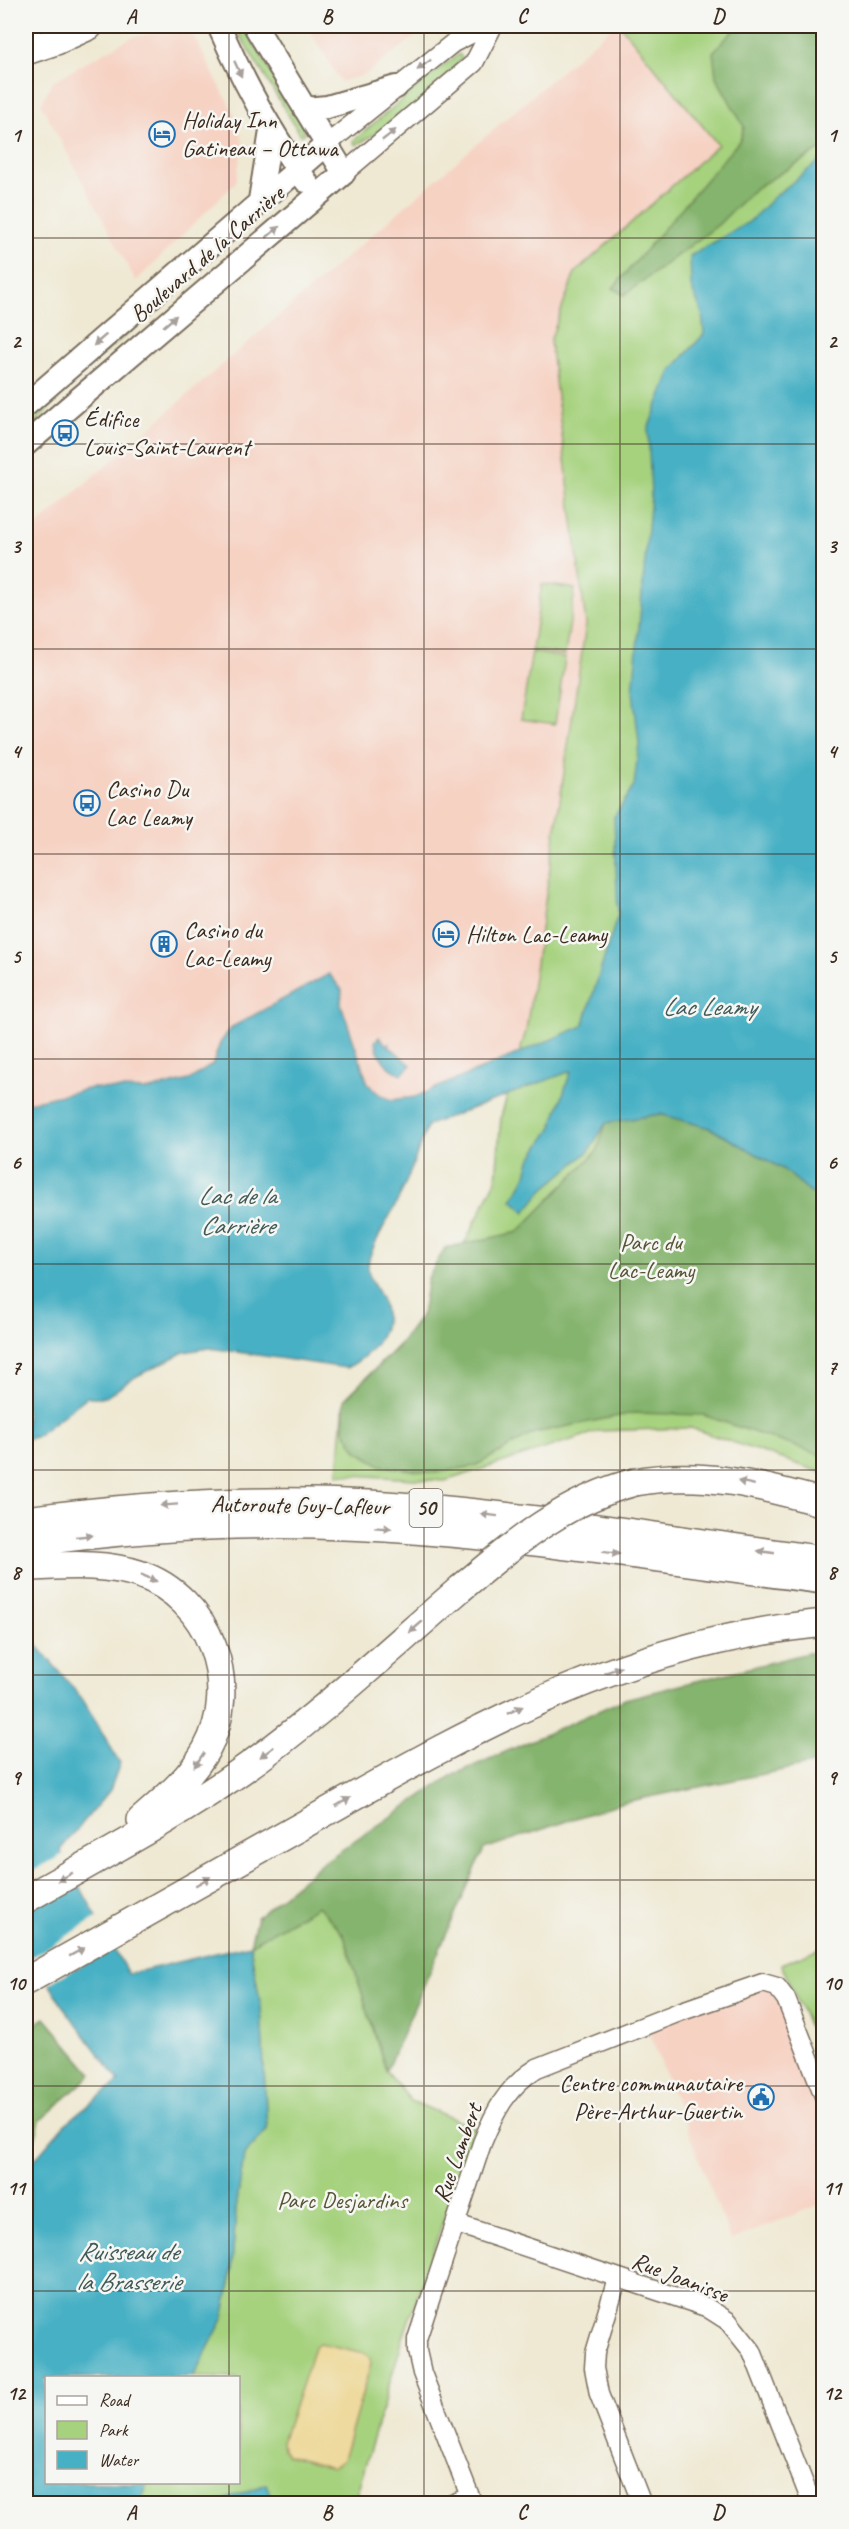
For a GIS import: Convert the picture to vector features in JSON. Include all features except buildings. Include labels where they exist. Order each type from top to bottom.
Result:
[{"type":"highway","points":[[26,51],[87,26]]},
{"type":"highway","points":[[26,1899],[217,1788],[326,1706],[512,1546],[560,1512],[591,1496],[635,1482],[679,1477],[719,1478],[824,1503]]},
{"type":"highway","name":"Autoroute Guy-Lafleur","points":[[26,1520],[120,1509],[198,1504],[285,1502],[368,1504],[491,1515],[824,1560]]},
{"type":"highway","name":"Autoroute Guy-Lafleur","points":[[26,1543],[112,1533],[217,1526],[351,1526],[489,1537],[824,1580]]},
{"type":"highway","points":[[26,1567],[98,1566],[132,1572],[154,1580],[174,1592],[192,1611],[209,1638],[218,1661],[221,1687],[219,1711],[213,1735],[201,1758],[172,1792],[104,1855]]},
{"type":"highway","points":[[26,1981],[419,1759],[542,1698],[605,1673],[695,1646],[755,1632],[824,1623]]},
{"type":"main road","points":[[219,26],[242,78],[271,131],[317,196]]},
{"type":"main road","points":[[255,26],[344,172]]},
{"type":"main road","points":[[304,109],[327,107],[396,87]]},
{"type":"main road","points":[[260,200],[271,131]]},
{"type":"main road","name":"Boulevard de la Carrière","points":[[26,405],[326,145]]},
{"type":"main road","name":"Boulevard de la Carrière","points":[[26,444],[344,172]]},
{"type":"street","name":"Boulevard de la Carrière","points":[[326,145],[453,43],[487,26]]},
{"type":"street","name":"Boulevard de la Carrière","points":[[344,172],[474,63],[493,26]]},
{"type":"street","name":"Rue Lambert","points":[[472,2500],[423,2373],[417,2351],[420,2328],[494,2115],[507,2092],[527,2074],[551,2062],[756,1984],[771,1984],[777,1987],[786,1999],[824,2096]]},
{"type":"street","name":"Rue Joanisse","points":[[457,2224],[706,2307],[717,2313],[736,2329],[759,2365],[812,2504]]},
{"type":"street","points":[[617,2279],[595,2353],[594,2368],[599,2394],[642,2504]]},
{"type":"street","points":[[452,2504],[472,2500]]},
{"type":"shaded area","points":[[307,26],[429,26],[366,74],[341,82]]},
{"type":"shaded area","points":[[613,26],[621,26],[718,145],[575,273],[550,341],[586,624],[526,1031],[519,1053],[415,1097],[391,1100],[379,1094],[368,1084],[341,1004],[342,990],[220,1043],[213,1064],[189,1080],[149,1090],[91,1088],[26,1103],[26,535]]},
{"type":"shaded area","points":[[189,27],[234,113],[243,142],[236,182],[136,281],[41,104],[53,81],[132,37]]},
{"type":"shaded area","points":[[771,1984],[823,2096],[823,2203],[731,2240],[646,2025]]},
{"type":"green space","points":[[234,26],[243,26],[300,119],[305,133],[301,136]]},
{"type":"green space","name":"Parc du Lac-Leamy","points":[[621,26],[823,26],[823,1473],[691,1428],[599,1431],[445,1481],[338,1474],[344,1400],[430,1313],[496,1180],[501,1117],[526,1031],[586,624],[550,341],[575,273],[718,145]]},
{"type":"green space","points":[[738,26],[823,26],[823,148],[754,189],[718,225],[624,295],[613,288],[740,140],[744,127],[716,77],[713,52]]},
{"type":"green space","points":[[459,54],[462,58],[427,95],[400,117],[356,145],[353,141]]},
{"type":"green space","points":[[195,271],[153,312],[85,369],[26,433],[26,417]]},
{"type":"green space","points":[[542,584],[575,589],[565,655],[532,650]]},
{"type":"green space","points":[[532,652],[565,658],[555,724],[521,719]]},
{"type":"green space","points":[[660,1114],[710,1128],[783,1169],[823,1202],[823,1456],[703,1415],[634,1413],[534,1433],[475,1466],[435,1473],[382,1466],[357,1451],[344,1430],[344,1400],[396,1349],[422,1314],[428,1278],[445,1248],[518,1232],[597,1151],[606,1122]]},
{"type":"green space","points":[[808,1653],[823,1653],[823,1762],[620,1803],[484,1849],[386,2071],[344,1935],[318,1906],[250,1945],[257,1917],[321,1864],[451,1776],[625,1699]]},
{"type":"green space","name":"Parc Desjardins","points":[[318,1905],[344,1935],[386,2071],[411,2101],[475,2128],[403,2338],[354,2503],[140,2504],[148,2484],[240,2484],[240,2376],[194,2376],[223,2319],[231,2279],[236,2210],[244,2155],[267,2130],[261,2007],[250,1945]]},
{"type":"green space","points":[[823,1947],[823,2058],[781,1964]]},
{"type":"green space","points":[[45,2018],[92,2074],[40,2121],[26,2170],[26,2030]]},
{"type":"sand","points":[[319,2343],[365,2353],[370,2358],[371,2364],[343,2460],[332,2468],[287,2455],[282,2442],[314,2347]]},
{"type":"water","points":[[823,158],[823,1202],[783,1169],[710,1128],[660,1114],[606,1123],[589,1151],[543,1190],[525,1212],[512,1200],[525,1178],[530,1160],[551,1129],[571,1071],[428,1125],[403,1189],[376,1241],[368,1263],[370,1277],[384,1307],[384,1327],[376,1344],[354,1364],[346,1368],[209,1348],[184,1352],[137,1376],[106,1397],[87,1397],[35,1437],[26,1439],[26,1103],[91,1088],[149,1090],[189,1080],[213,1064],[220,1043],[232,1027],[329,974],[342,990],[341,1004],[368,1084],[379,1094],[391,1100],[415,1097],[583,1026],[618,914],[614,817],[634,786],[639,743],[633,692],[651,495],[648,429],[671,371],[704,334],[702,313],[691,287],[690,256],[749,222],[774,197]]},
{"type":"water","points":[[379,1037],[387,1045],[389,1043],[389,1046],[411,1065],[402,1074],[392,1069],[382,1058],[375,1042]]},
{"type":"water","name":"Ruisseau de la Brasserie","points":[[26,1637],[31,1638],[83,1700],[120,1763],[110,1790],[60,1850],[128,1974],[250,1945],[261,2007],[267,2130],[244,2155],[236,2210],[231,2279],[223,2319],[194,2376],[45,2376],[45,2484],[148,2484],[140,2503],[26,2503],[26,2252],[32,2162],[64,2125],[119,2081],[62,2005],[26,1945]]},
{"type":"water","points":[[266,2484],[274,2503],[222,2503],[221,2501]]},
{"type":"pier","points":[[65,1853],[80,1880],[26,1910],[26,1875]]},
{"type":"pier","points":[[100,1916],[116,1945],[46,1985],[30,1958]]},
{"type":"place","name":"Holiday Inn Gatineau – Ottawa","points":[[162,134]]},
{"type":"place","name":"Édifice Louis-Saint-Laurent","points":[[65,433]]},
{"type":"place","name":"Casino Du Lac Leamy","points":[[87,803]]},
{"type":"place","name":"Hilton Lac-Leamy","points":[[446,934]]},
{"type":"place","name":"Casino du Lac-Leamy","points":[[164,944]]},
{"type":"place","name":"Centre communautaire Père-Arthur-Guertin","points":[[761,2097]]},
{"type":"water label","name":"Lac Leamy","points":[[709,1006]]},
{"type":"water label","name":"Lac de la Carrière","points":[[237,1210]]}]
